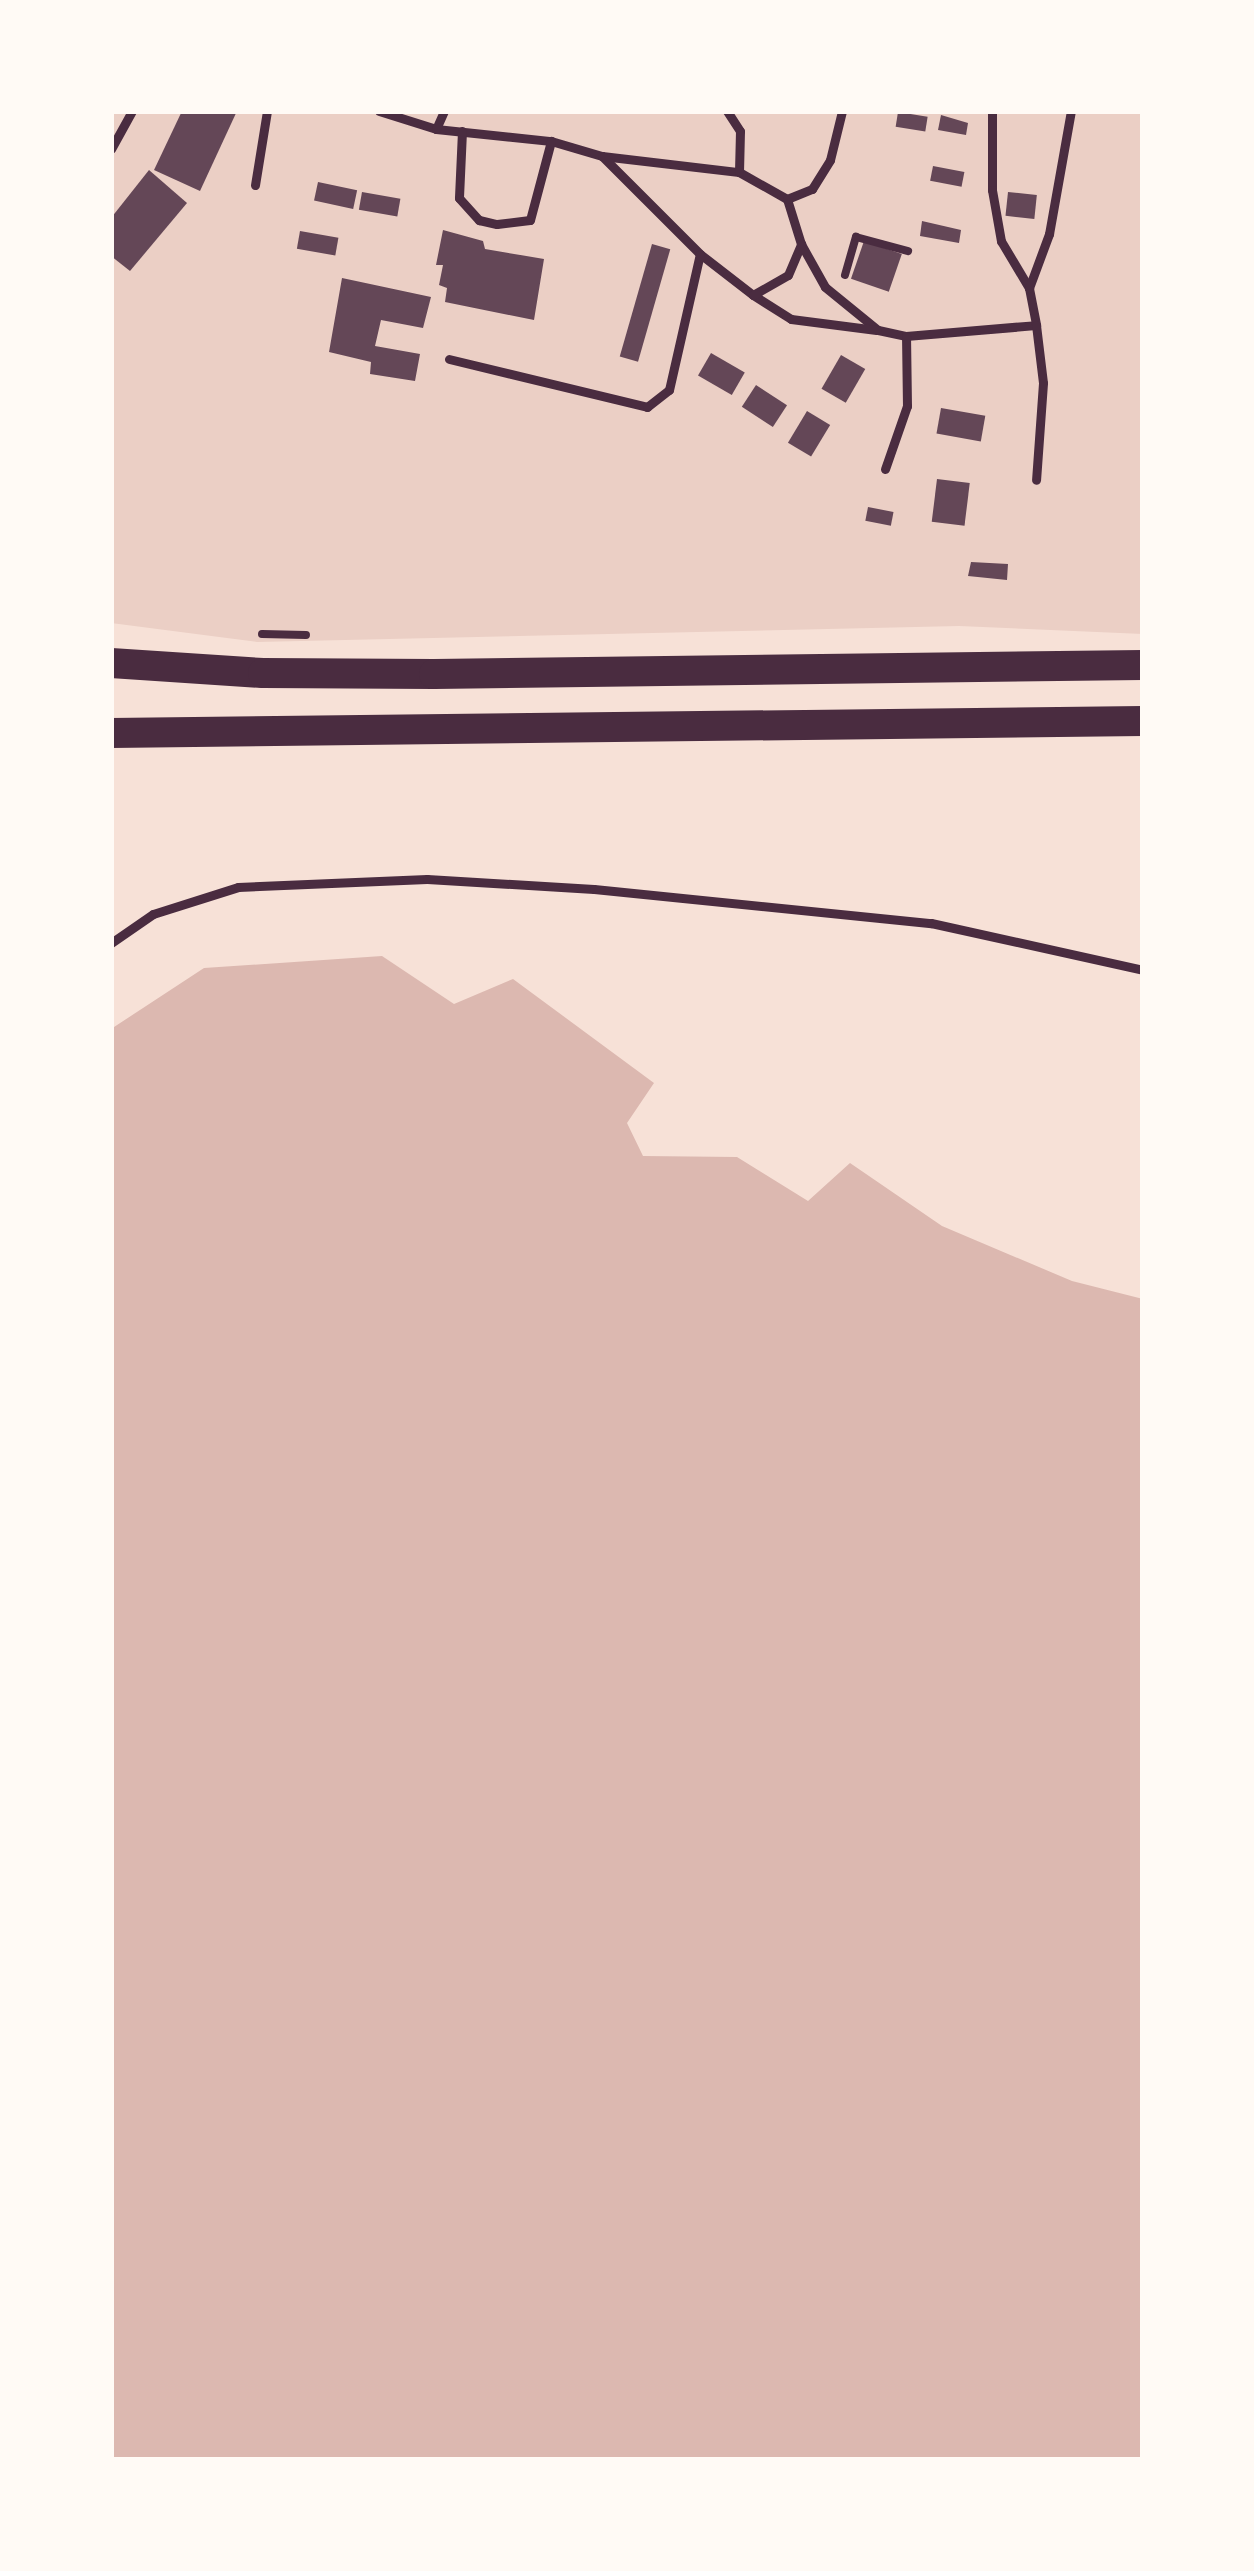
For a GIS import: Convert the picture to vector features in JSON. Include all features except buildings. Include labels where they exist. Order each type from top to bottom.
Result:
[{"type":"highway","points":[[111,663],[263,673],[434,674],[1143,665]]},
{"type":"highway","points":[[111,733],[1143,721]]},
{"type":"lane","points":[[111,149],[132,111]]},
{"type":"lane","points":[[255,185],[267,111]]},
{"type":"lane","points":[[379,111],[436,129],[551,141],[602,156],[739,172],[787,199],[801,244],[838,300],[878,330]]},
{"type":"lane","points":[[436,129],[444,111]]},
{"type":"lane","points":[[728,111],[740,131],[739,172]]},
{"type":"lane","points":[[787,199],[812,189],[830,160],[842,111]]},
{"type":"lane","points":[[992,111],[992,190],[1000,241],[1029,288],[1043,383],[1036,480]]},
{"type":"lane","points":[[1029,288],[1048,234],[1071,111]]},
{"type":"lane","points":[[463,131],[459,198],[479,220],[497,224],[530,220],[551,141]]},
{"type":"lane","points":[[602,156],[700,254],[791,319],[906,336],[1036,325]]},
{"type":"lane","points":[[753,295],[788,275],[801,244]]},
{"type":"lane","points":[[449,359],[647,407],[669,390],[700,254]]},
{"type":"lane","points":[[885,469],[907,406],[906,336]]},
{"type":"lane","points":[[111,943],[153,914],[238,887],[428,879],[594,889],[931,923],[1143,970]]},
{"type":"path","points":[[838,300],[856,237],[908,251]]},
{"type":"shaded area","points":[[111,111],[1143,111],[1143,634],[959,626],[257,642],[111,623]]},
{"type":"shaded area","points":[[382,956],[454,1004],[513,979],[654,1083],[627,1123],[643,1156],[737,1157],[808,1201],[850,1163],[942,1226],[1072,1281],[1143,1299],[1143,2460],[111,2460],[111,1029],[204,968]]}]
